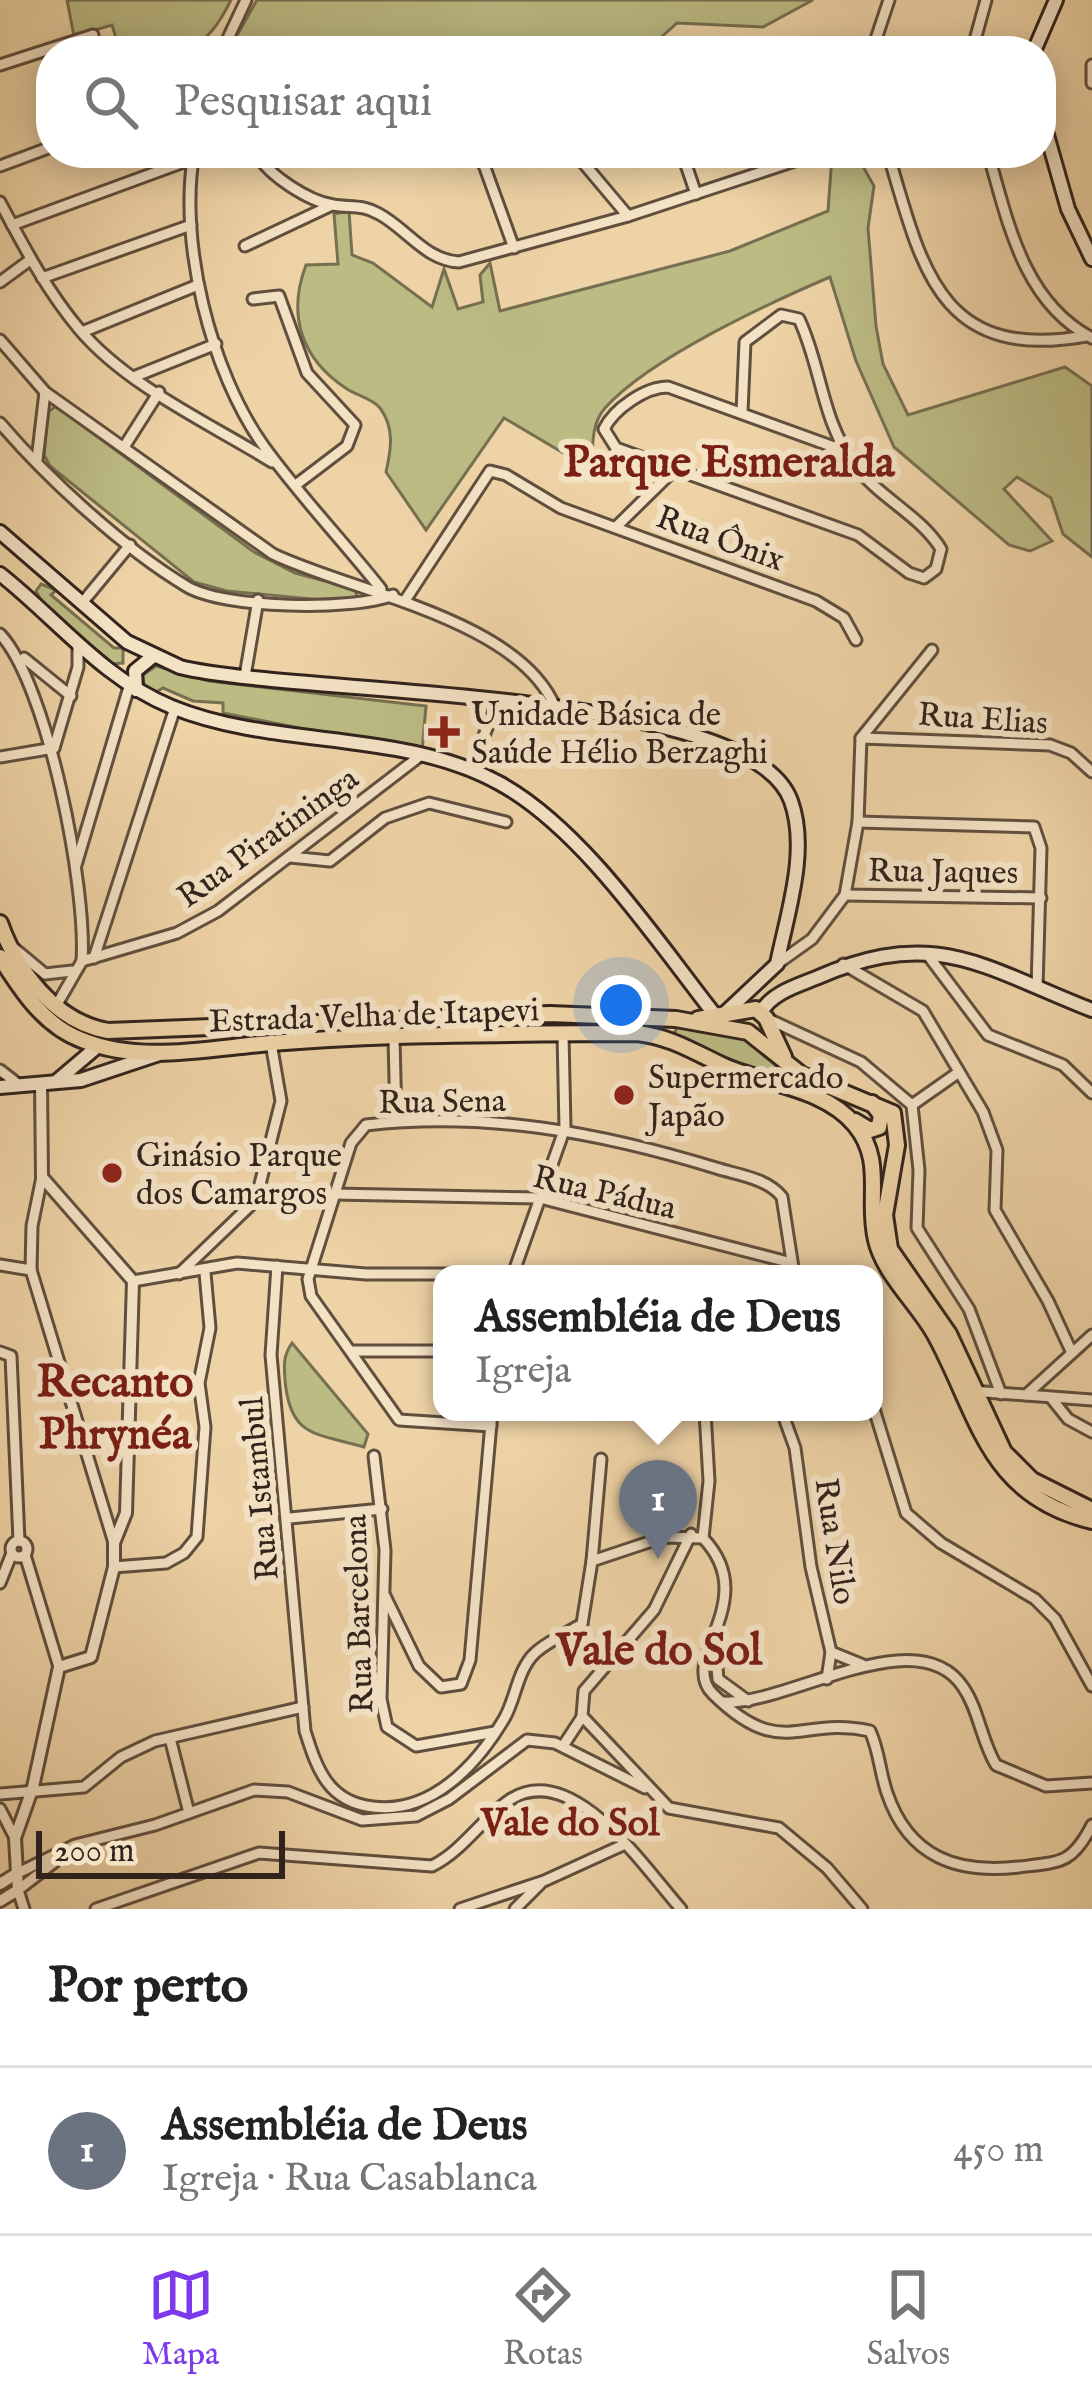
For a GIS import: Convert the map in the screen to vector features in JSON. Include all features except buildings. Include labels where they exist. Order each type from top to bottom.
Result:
[{"type":"main road","points":[[1040,36],[1056,0]]},
{"type":"main road","points":[[1056,166],[1068,208],[1092,259]]},
{"type":"main road","points":[[0,532],[128,642],[152,657],[200,672],[555,706],[711,738],[749,754],[775,776],[790,799],[798,844],[777,964],[720,1014]]},
{"type":"main road","points":[[0,574],[132,688],[175,709],[279,734],[420,757],[470,770],[521,797],[555,824],[720,1014]]},
{"type":"main road","points":[[31,600],[31,585],[48,576]]},
{"type":"main road","points":[[112,670],[129,665],[128,642]]},
{"type":"main road","points":[[132,688],[135,670],[152,657]]},
{"type":"main road","points":[[3,931],[38,989],[56,1006]]},
{"type":"main road","points":[[764,1015],[773,998],[843,964],[924,949],[1092,1010]]},
{"type":"main road","name":"Estrada Velha de Itapevi","points":[[0,957],[44,1017],[98,1046],[160,1053],[394,1038],[668,1037],[850,1118]]},
{"type":"main road","points":[[777,964],[797,985]]},
{"type":"main road","name":"Estrada Velha de Itapevi","points":[[56,1006],[91,1028],[108,1031],[550,1014],[687,1021],[748,1032],[819,1083],[868,1100]]},
{"type":"main road","points":[[687,1021],[752,1008],[764,1015],[786,1062]]},
{"type":"main road","points":[[57,1081],[98,1046],[198,1031]]},
{"type":"main road","points":[[0,1087],[81,1080],[160,1053]]},
{"type":"main road","points":[[850,1118],[870,1130],[880,1127],[879,1109],[868,1100]]},
{"type":"main road","points":[[868,1100],[886,1107],[897,1126],[885,1215],[890,1249],[949,1334],[982,1442],[1009,1474],[1045,1502],[1092,1521]]},
{"type":"main road","points":[[850,1118],[874,1164],[879,1251],[1016,1467],[1049,1492],[1092,1510]]},
{"type":"street","points":[[230,36],[246,0]]},
{"type":"street","points":[[877,36],[890,0]]},
{"type":"street","points":[[976,36],[986,0]]},
{"type":"street","points":[[0,65],[36,53]]},
{"type":"street","points":[[1092,65],[1092,83]]},
{"type":"street","points":[[0,166],[36,152]]},
{"type":"street","points":[[12,225],[162,168]]},
{"type":"street","points":[[193,168],[191,225],[198,285],[247,420],[282,469],[387,593]]},
{"type":"street","points":[[266,168],[332,205]]},
{"type":"street","points":[[485,168],[514,248]]},
{"type":"street","points":[[588,168],[628,216]]},
{"type":"street","points":[[687,168],[696,194]]},
{"type":"street","points":[[245,246],[332,205],[353,204],[379,213],[448,261],[628,216],[776,168]]},
{"type":"street","points":[[893,168],[924,266],[947,302],[1009,340],[1089,337]]},
{"type":"street","points":[[993,168],[1020,259],[1062,316],[1089,337]]},
{"type":"street","points":[[0,202],[30,260],[82,332],[159,392],[282,469]]},
{"type":"street","points":[[43,278],[191,225]]},
{"type":"street","points":[[0,282],[30,260]]},
{"type":"street","points":[[82,332],[198,285]]},
{"type":"street","points":[[253,299],[279,296],[308,374],[355,425],[346,446],[297,484]]},
{"type":"street","points":[[742,412],[741,350],[768,322],[790,314],[803,327],[826,416],[845,451],[881,496],[941,549],[936,569],[924,578],[909,573],[858,535],[616,448],[605,436],[606,422],[658,386],[845,451]]},
{"type":"street","points":[[1055,341],[1062,316]]},
{"type":"street","points":[[0,340],[45,392],[274,554],[306,570],[406,599],[512,656],[539,678],[555,706]]},
{"type":"street","points":[[136,376],[216,344]]},
{"type":"street","points":[[37,460],[45,392]]},
{"type":"street","points":[[124,447],[159,392]]},
{"type":"street","points":[[813,439],[824,430],[826,416]]},
{"type":"street","points":[[0,423],[130,544],[188,588],[257,600],[354,607],[387,593]]},
{"type":"street","points":[[616,527],[674,470]]},
{"type":"street","name":"Rua Ônix","points":[[406,599],[448,528],[490,471],[506,475],[561,508],[831,608],[856,640]]},
{"type":"street","points":[[82,603],[130,544]]},
{"type":"street","points":[[245,676],[257,600]]},
{"type":"street","points":[[0,634],[71,696]]},
{"type":"street","points":[[54,748],[78,667],[78,645]]},
{"type":"street","points":[[777,964],[812,939],[845,895],[858,822],[861,738],[932,650]]},
{"type":"street","points":[[20,655],[54,748],[55,777],[88,959]]},
{"type":"street","points":[[78,667],[93,656]]},
{"type":"street","points":[[75,869],[132,688]]},
{"type":"street","points":[[470,770],[498,701]]},
{"type":"street","points":[[88,959],[175,709]]},
{"type":"street","points":[[43,718],[64,718]]},
{"type":"street","name":"Rua Elias","points":[[861,738],[1050,745],[1071,753],[1092,772]]},
{"type":"street","points":[[0,757],[54,748]]},
{"type":"street","name":"Rua Piratininga","points":[[56,1006],[72,971],[88,959],[202,921],[420,757]]},
{"type":"street","points":[[290,857],[330,861],[386,818],[429,803],[506,822]]},
{"type":"street","points":[[858,822],[1026,823],[1040,835],[1037,988]]},
{"type":"street","name":"Rua Jaques","points":[[845,895],[1041,898]]},
{"type":"street","points":[[3,931],[45,974],[72,971]]},
{"type":"street","points":[[924,949],[988,1035],[1063,1064],[1092,1093]]},
{"type":"street","points":[[843,964],[923,1011],[959,1072],[994,1133],[995,1210],[1072,1353]]},
{"type":"street","points":[[764,1015],[861,1062],[912,1105],[919,1170],[917,1228],[969,1309],[1000,1394]]},
{"type":"street","points":[[518,1265],[566,1128],[563,1034]]},
{"type":"street","points":[[394,1038],[396,1121]]},
{"type":"street","points":[[179,1274],[256,1200],[281,1101],[271,1043]]},
{"type":"street","points":[[0,1070],[18,1084]]},
{"type":"street","points":[[912,1105],[959,1072]]},
{"type":"street","points":[[41,1082],[41,1177],[32,1226],[31,1270],[114,1543],[114,1567],[91,1657],[59,1667]]},
{"type":"street","name":"Rua Sena","points":[[309,1270],[356,1135],[366,1125],[396,1121],[566,1128],[623,1139],[771,1186],[786,1208],[790,1265]]},
{"type":"street","points":[[41,1177],[133,1281],[126,1513],[114,1543]]},
{"type":"street","name":"Rua Pádua","points":[[334,1194],[540,1198],[788,1262]]},
{"type":"street","points":[[133,1281],[205,1273],[237,1263],[433,1272]]},
{"type":"street","points":[[0,1265],[31,1270]]},
{"type":"street","name":"Rua Istambul","points":[[277,1266],[271,1355],[290,1518],[303,1707],[311,1751],[326,1786]]},
{"type":"street","points":[[309,1270],[311,1296],[399,1420],[491,1426]]},
{"type":"street","points":[[114,1567],[166,1563],[197,1538],[205,1427],[200,1371],[210,1328],[205,1273]]},
{"type":"street","points":[[1026,1395],[1092,1335]]},
{"type":"street","points":[[351,1351],[433,1351]]},
{"type":"street","points":[[0,1352],[11,1356],[16,1390],[13,1480],[19,1541],[0,1583]]},
{"type":"street","points":[[967,1391],[1092,1400]]},
{"type":"street","points":[[1052,1399],[1069,1419],[1092,1432]]},
{"type":"street","points":[[386,1596],[426,1676],[441,1687],[460,1684],[470,1660],[491,1421]]},
{"type":"street","points":[[703,1421],[709,1481],[703,1538]]},
{"type":"street","name":"Rua Nilo","points":[[785,1421],[795,1448],[811,1567],[831,1652],[827,1679]]},
{"type":"street","points":[[878,1421],[906,1513],[941,1544],[1035,1599],[1055,1619],[1092,1686]]},
{"type":"street","name":"Rua Barcelona","points":[[374,1456],[386,1596],[381,1699],[394,1735],[416,1746],[495,1732]]},
{"type":"street","points":[[0,1884],[76,1845],[266,1789],[311,1799],[350,1818],[391,1821],[436,1808],[495,1732],[534,1654],[582,1624],[601,1459]]},
{"type":"street","points":[[290,1518],[382,1509]]},
{"type":"street","points":[[563,1746],[579,1730],[584,1691],[646,1622],[691,1534]]},
{"type":"street","points":[[592,1561],[664,1537],[691,1534],[703,1538],[724,1568],[728,1592],[703,1676],[723,1702],[749,1721],[789,1736],[870,1731],[888,1798],[919,1841],[955,1868],[990,1870],[1061,1861],[1078,1852],[1092,1825]]},
{"type":"street","points":[[19,1541],[28,1547],[25,1556],[59,1667],[32,1787],[15,1838],[24,1909]]},
{"type":"street","points":[[12,1553],[25,1556]]},
{"type":"street","points":[[715,1635],[718,1679],[748,1701]]},
{"type":"street","points":[[831,1652],[863,1665]]},
{"type":"street","points":[[1081,1665],[1092,1659]]},
{"type":"street","points":[[723,1702],[748,1701],[863,1665],[913,1661],[949,1670],[963,1686],[996,1765],[1046,1786],[1092,1784]]},
{"type":"street","points":[[748,1701],[749,1721]]},
{"type":"street","points":[[0,1794],[32,1787],[84,1787],[121,1757],[170,1738],[303,1707]]},
{"type":"street","points":[[582,1716],[644,1788],[669,1808],[778,1828],[827,1868],[862,1909]]},
{"type":"street","points":[[170,1738],[189,1813]]},
{"type":"street","points":[[311,1799],[326,1786],[352,1802],[394,1808],[418,1804],[454,1788],[527,1740],[563,1746],[644,1788]]},
{"type":"street","points":[[96,1909],[259,1853],[432,1866],[523,1794],[582,1804],[603,1818],[681,1909]]},
{"type":"street","points":[[0,1809],[15,1838]]},
{"type":"street","points":[[0,1900],[76,1845]]},
{"type":"street","points":[[460,1909],[544,1881],[623,1845]]},
{"type":"street","points":[[515,1909],[544,1881]]},
{"type":"shaded area","points":[[67,0],[231,0],[207,36],[115,36],[112,25],[74,36]]},
{"type":"shaded area","points":[[257,0],[813,0],[763,27],[677,23],[663,36],[237,36]]},
{"type":"shaded area","points":[[831,168],[864,168],[874,186],[868,228],[876,326],[883,364],[908,415],[1065,367],[1092,386],[1092,557],[1063,534],[1051,498],[1017,477],[1004,489],[1052,541],[1030,551],[1009,545],[894,447],[856,361],[830,277],[711,334],[625,389],[597,422],[592,470],[504,418],[426,530],[386,472],[390,431],[385,416],[319,364],[298,318],[306,265],[338,264],[334,214],[349,211],[352,255],[373,263],[432,307],[444,269],[458,309],[483,302],[480,275],[490,263],[500,311],[730,251],[828,211]]},
{"type":"shaded area","points":[[56,406],[254,552],[295,573],[355,589],[358,600],[227,591],[194,582],[50,466],[44,455],[48,412]]},
{"type":"shaded area","points":[[41,584],[56,590],[51,595],[114,648],[123,648],[123,663],[111,664],[44,606],[36,591]]},
{"type":"shaded area","points":[[156,666],[209,681],[426,706],[422,752],[223,713],[223,703],[193,701],[163,688],[156,692],[144,685],[143,675]]},
{"type":"shaded area","points":[[678,1026],[744,1035],[776,1065],[772,1072],[732,1062],[673,1035]]},
{"type":"shaded area","points":[[292,1343],[368,1434],[364,1447],[308,1430],[293,1413],[285,1380]]},
{"type":"place","name":"Unidade Básica de Saúde Hélio Berzaghi","points":[[444,732]]},
{"type":"place","name":"Supermercado Japão","points":[[624,1095]]},
{"type":"place","name":"Ginásio Parque dos Camargos","points":[[112,1173]]},
{"type":"place","name":"Assembléia de Deus","points":[[658,1559]]},
{"type":"district","name":"Parque Esmeralda","points":[[729,460]]},
{"type":"district","name":"Recanto Phrynéa","points":[[115,1406]]},
{"type":"district","name":"Vale do Sol","points":[[659,1648]]},
{"type":"district","name":"Vale do Sol","points":[[570,1821]]}]
